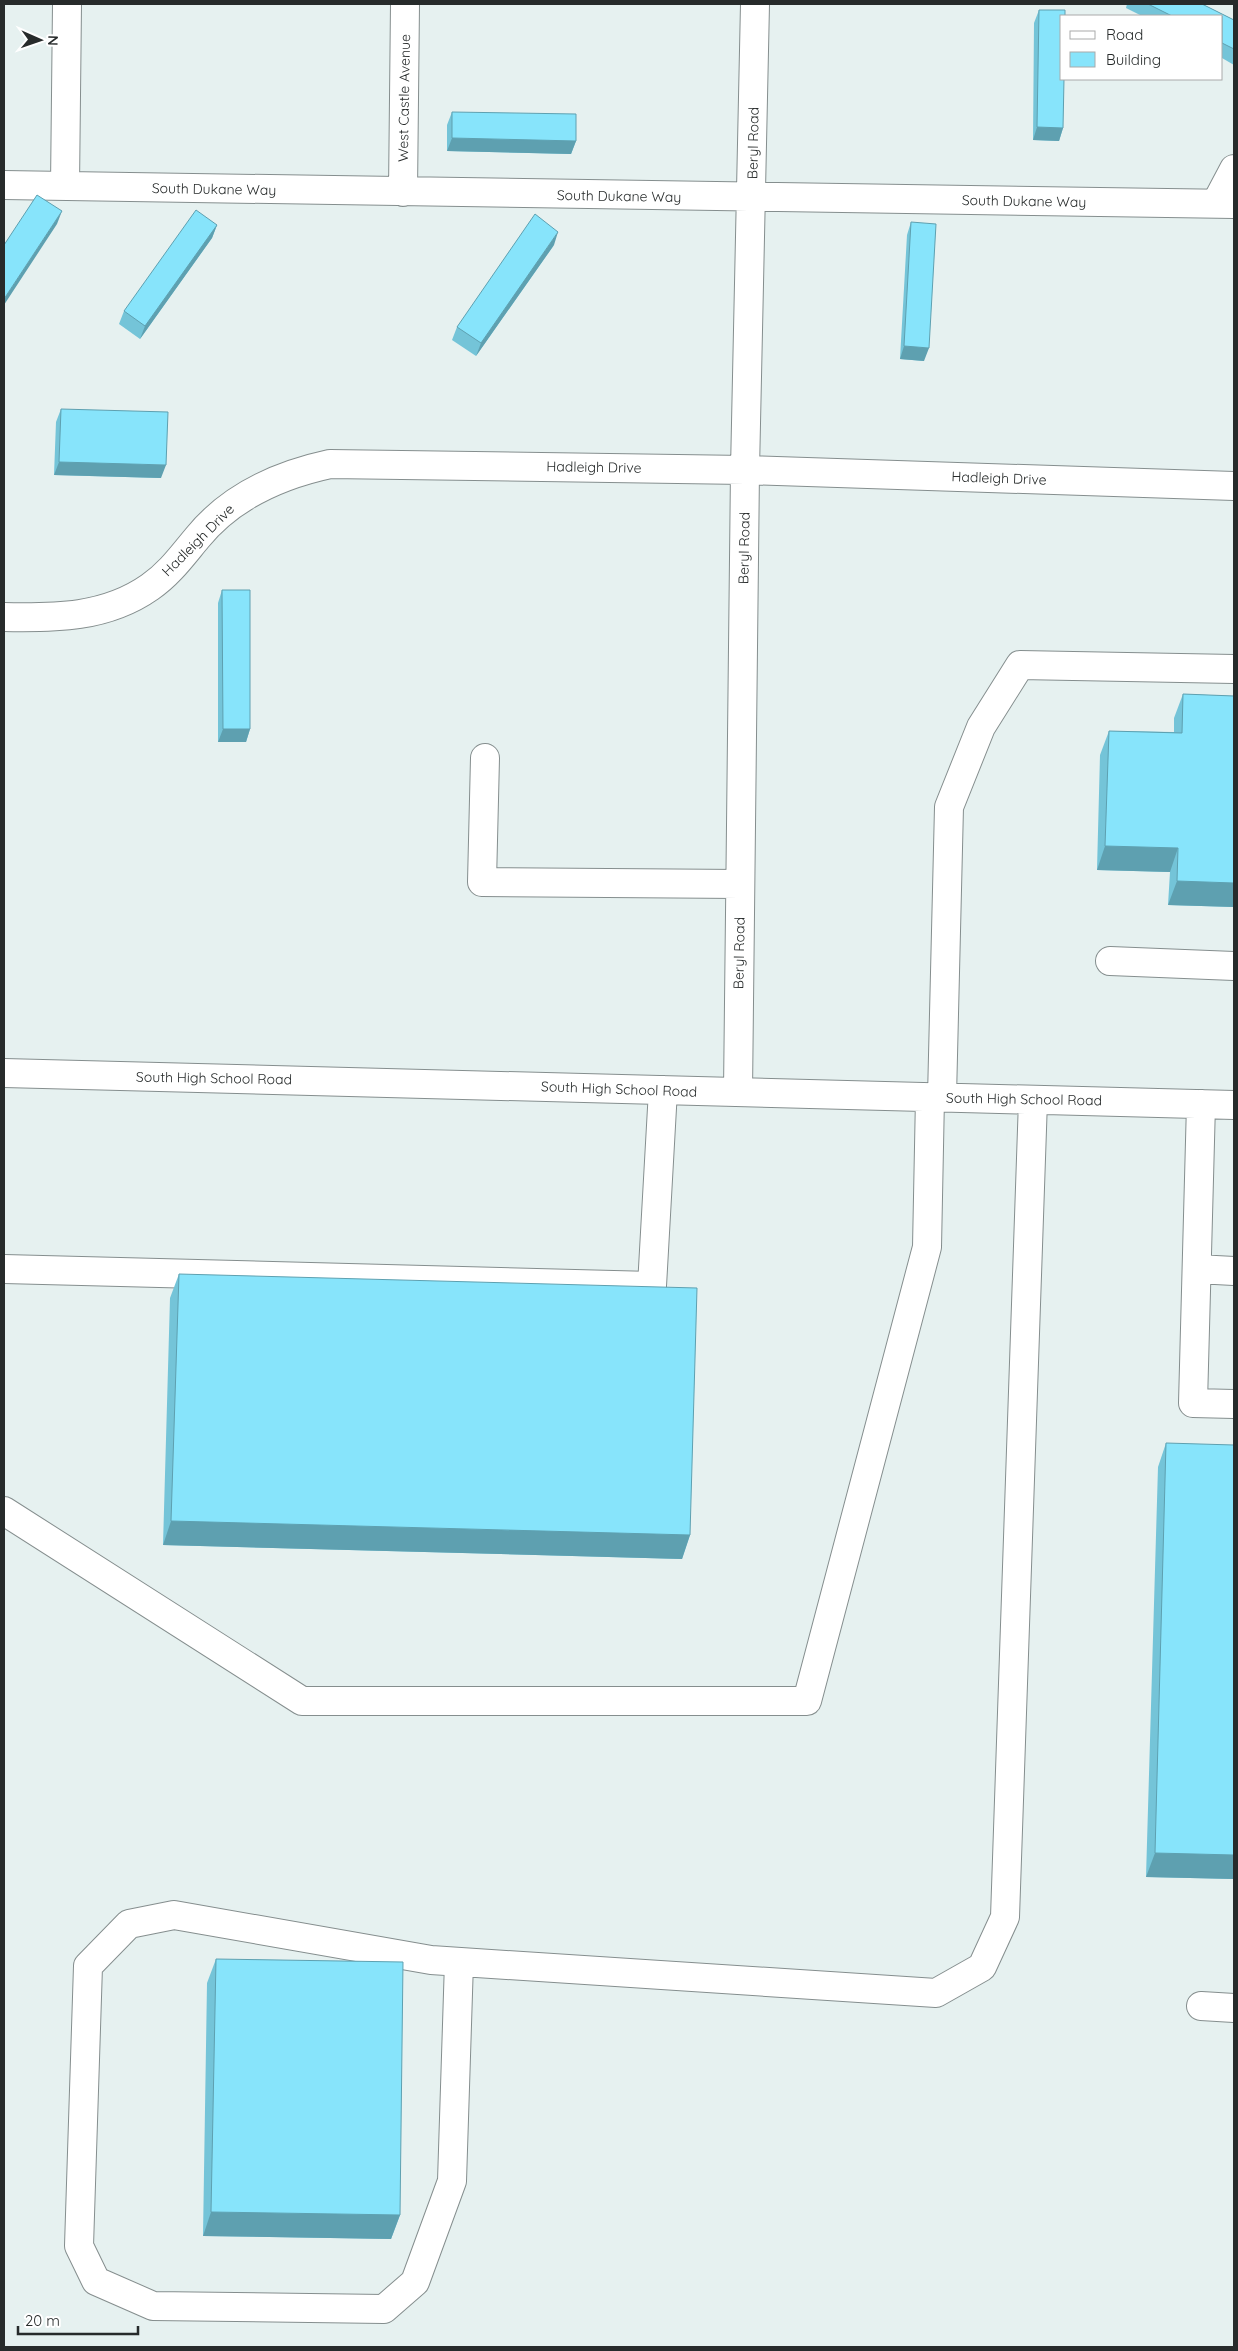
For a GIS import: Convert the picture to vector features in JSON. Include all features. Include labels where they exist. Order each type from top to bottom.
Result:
[{"type":"street","points":[[65,186],[67,4]]},
{"type":"street","name":"West Castle Avenue","points":[[403,192],[405,4]]},
{"type":"street","name":"Beryl Road","points":[[738,1092],[745,470],[752,198],[754,4]]},
{"type":"street","points":[[1225,203],[1234,169]]},
{"type":"street","name":"South Dukane Way","points":[[4,185],[752,198],[1225,203]]},
{"type":"street","name":"Hadleigh Drive","points":[[4,617],[52,618],[85,614],[119,603],[150,587],[176,565],[197,538],[235,502],[282,477],[330,464],[745,470],[1234,486]]},
{"type":"street","points":[[4,1511],[302,1701],[807,1701],[927,1247],[949,807],[981,727],[1020,665],[1234,669]]},
{"type":"street","points":[[485,758],[482,882],[740,884]]},
{"type":"street","points":[[1110,961],[1234,966]]},
{"type":"street","name":"South High School Road","points":[[4,1073],[1234,1105]]},
{"type":"street","points":[[4,1268],[652,1286],[663,1090]]},
{"type":"street","points":[[459,1962],[452,2181],[415,2282],[384,2309],[154,2306],[96,2281],[79,2246],[88,1966],[129,1924],[174,1915],[431,1960],[936,1993],[982,1967],[1005,1917],[1032,1100]]},
{"type":"street","points":[[1201,1104],[1193,1403],[1234,1404]]},
{"type":"street","points":[[1197,1269],[1234,1271]]},
{"type":"street","points":[[1201,2006],[1234,2008]]},
{"type":"building","points":[[1148,4],[1202,4],[1234,20],[1234,49],[1223,44],[1223,15],[1170,15]]},
{"type":"building","points":[[1039,10],[1065,10],[1065,15],[1060,15],[1060,80],[1064,80],[1063,128],[1037,127]]},
{"type":"building","points":[[452,112],[576,114],[576,141],[452,138]]},
{"type":"building","points":[[37,195],[62,211],[4,299],[4,245]]},
{"type":"building","points":[[196,210],[217,225],[145,326],[124,311]]},
{"type":"building","points":[[535,214],[558,232],[481,343],[457,327]]},
{"type":"building","points":[[911,222],[936,224],[929,348],[904,346]]},
{"type":"building","points":[[61,409],[168,412],[166,465],[59,462]]},
{"type":"building","points":[[222,590],[250,590],[250,729],[223,729]]},
{"type":"building","points":[[1183,694],[1234,696],[1234,883],[1177,881],[1178,848],[1105,846],[1109,731],[1182,733]]},
{"type":"building","points":[[179,1274],[697,1288],[690,1535],[171,1521]]},
{"type":"building","points":[[1166,1443],[1234,1445],[1234,1855],[1155,1853]]},
{"type":"building","points":[[216,1959],[403,1962],[400,2215],[211,2212]]}]
